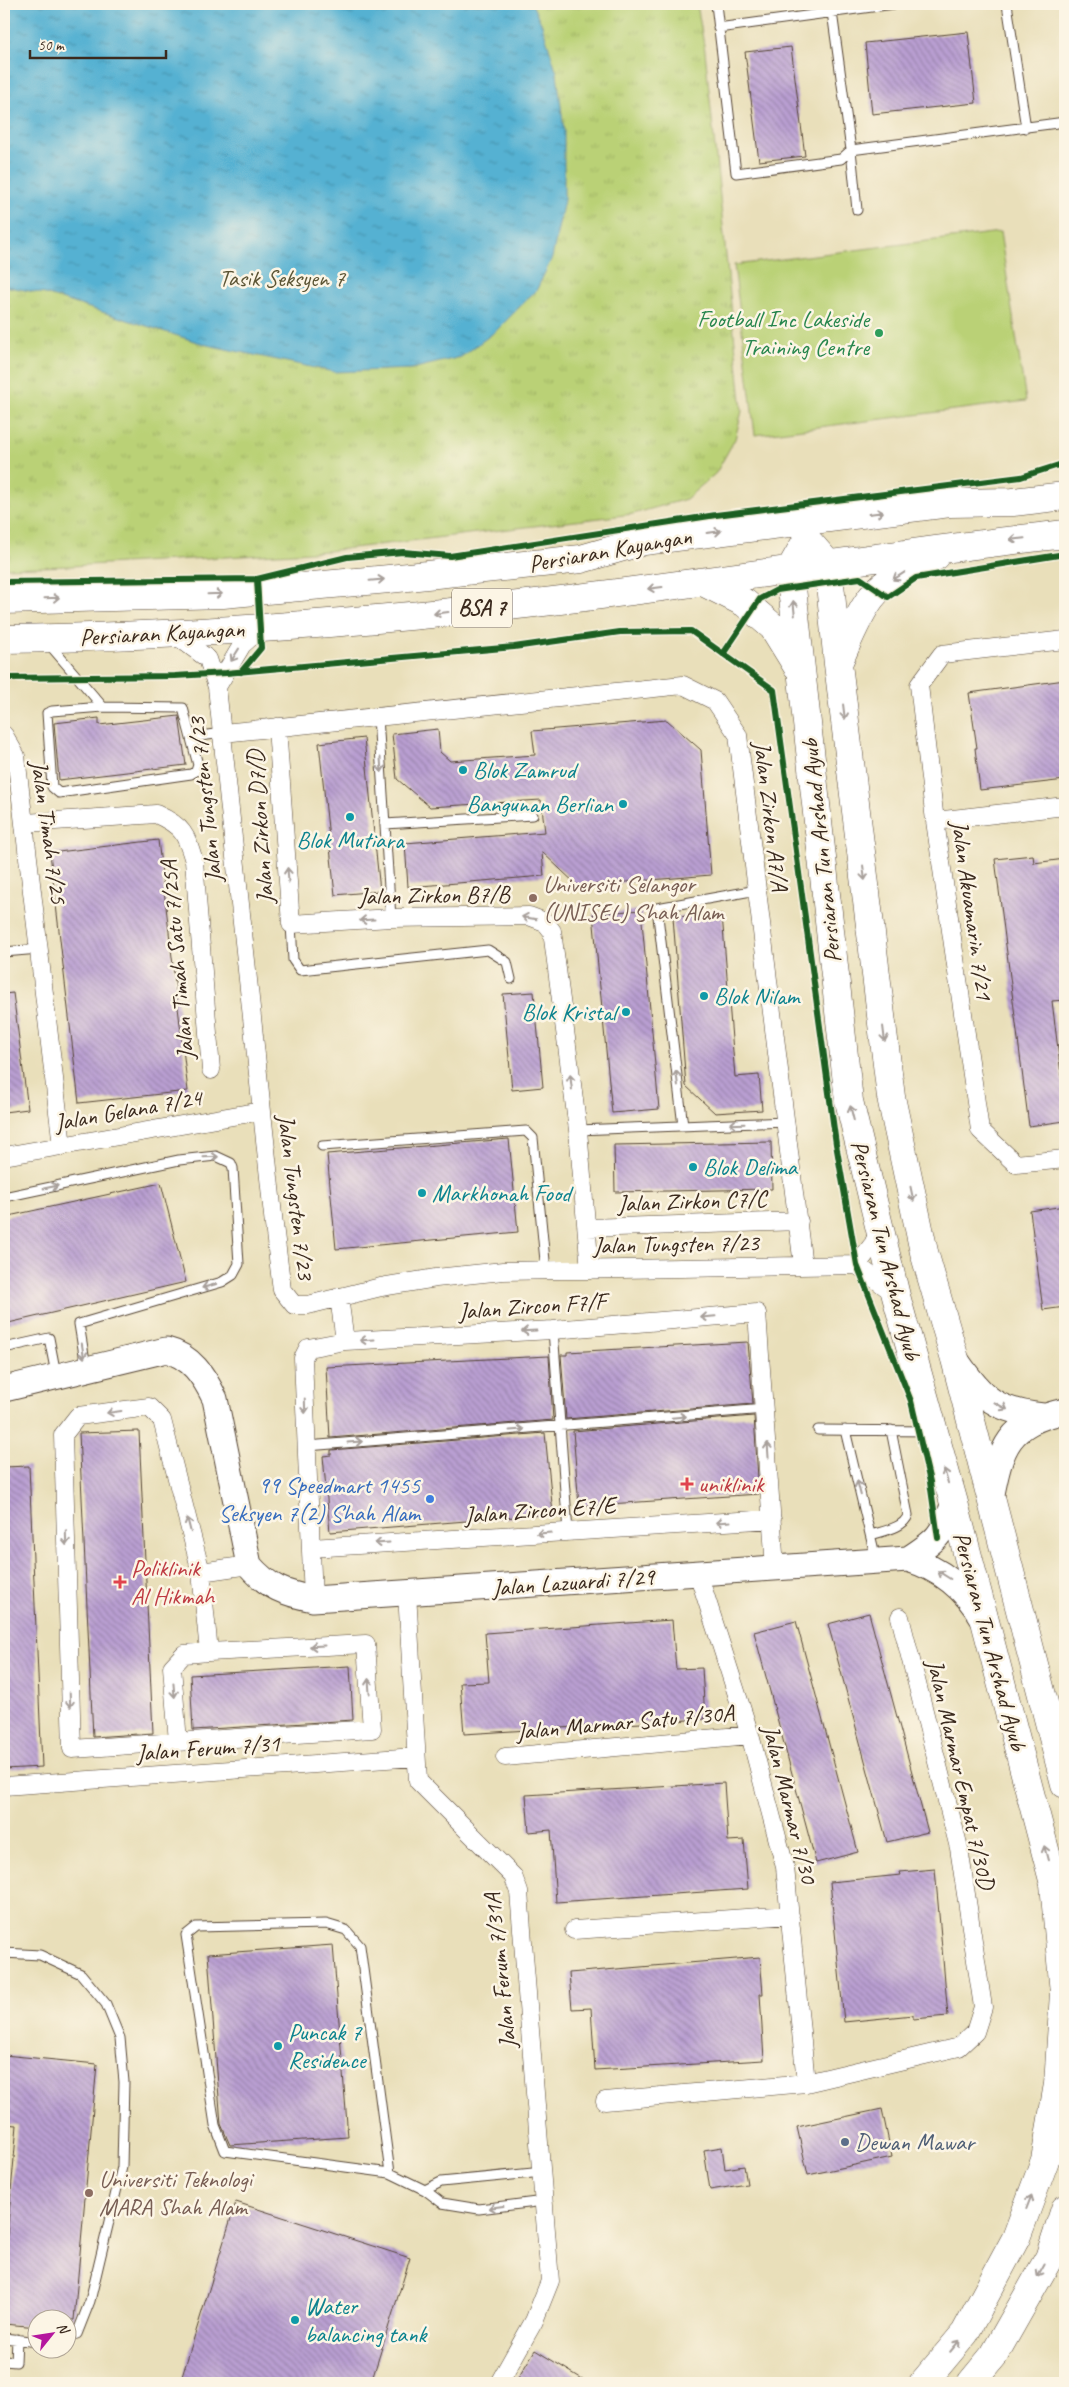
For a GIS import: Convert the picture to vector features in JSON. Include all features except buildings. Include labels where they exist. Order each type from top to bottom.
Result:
[{"type":"main road","name":"Persiaran Kayangan","points":[[4,600],[223,594],[581,559],[644,541],[950,504],[1013,502],[1065,496]]},
{"type":"main road","points":[[581,559],[648,559],[807,540],[942,522],[1013,502]]},
{"type":"main road","name":"Persiaran Kayangan","points":[[4,639],[261,628],[423,615],[703,582],[958,546],[1065,534]]},
{"type":"main road","points":[[807,540],[828,564]]},
{"type":"main road","points":[[790,570],[807,540]]},
{"type":"main road","points":[[838,664],[871,597],[911,568],[958,546]]},
{"type":"main road","name":"Persiaran Tun Arshad Ayub","points":[[828,564],[838,664],[892,1097],[924,1252],[955,1359],[1065,1784]]},
{"type":"main road","name":"Persiaran Tun Arshad Ayub","points":[[790,570],[849,1101],[896,1296],[954,1503],[1054,1884],[1064,1993],[1058,2084],[1045,2160],[1016,2238],[965,2333],[924,2383]]},
{"type":"main road","points":[[703,582],[745,602],[773,627],[801,674]]},
{"type":"main road","points":[[971,2383],[994,2355],[1048,2258],[1065,2209]]},
{"type":"street","points":[[217,687],[242,645],[261,628]]},
{"type":"street","name":"Jalan Tungsten 7/23","points":[[173,632],[208,659],[217,687],[261,1111],[282,1290],[294,1305],[308,1305],[381,1287],[436,1278],[503,1271],[857,1265]]},
{"type":"street","name":"Jalan Akuamarin 7/21","points":[[1065,640],[942,654],[919,685],[935,821],[980,1130],[1016,1164],[1065,1159]]},
{"type":"street","name":"Jalan Zirkon A7/A","points":[[223,733],[683,685],[715,701],[738,735],[803,1266]]},
{"type":"street","name":"Jalan Zirkon D7/D","points":[[277,727],[291,924]]},
{"type":"street","name":"Jalan Timah 7/25","points":[[4,735],[16,756],[26,823],[62,1146]]},
{"type":"street","points":[[935,821],[1065,806]]},
{"type":"street","name":"Jalan Timah Satu 7/25A","points":[[26,823],[156,814],[174,822],[188,839],[194,862],[211,1070]]},
{"type":"street","name":"Jalan Zirkon B7/B","points":[[291,924],[391,918],[529,916],[545,922],[552,932],[578,1130],[590,1270]]},
{"type":"street","name":"Jalan Gelana 7/24","points":[[4,1156],[261,1111]]},
{"type":"street","name":"Jalan Zirkon C7/C","points":[[587,1228],[799,1222]]},
{"type":"street","points":[[880,1229],[870,1250],[857,1265],[896,1296]]},
{"type":"street","points":[[339,1297],[345,1341]]},
{"type":"street","name":"Jalan Zircon F7/F","points":[[313,1599],[303,1358],[308,1348],[345,1341],[553,1330],[757,1313],[776,1568]]},
{"type":"street","points":[[4,1389],[166,1350],[177,1352],[188,1359],[205,1379],[215,1399],[249,1565],[201,1572]]},
{"type":"street","points":[[955,1359],[983,1395],[1005,1408],[1017,1413],[1054,1413]]},
{"type":"street","points":[[178,1742],[172,1667],[184,1654],[366,1644],[372,1728],[178,1742],[72,1749],[63,1435],[78,1416],[149,1407],[162,1420],[201,1572],[209,1652]]},
{"type":"street","points":[[991,1499],[998,1464],[1007,1443],[1027,1423],[1054,1413]]},
{"type":"street","points":[[908,1559],[938,1538],[947,1523],[954,1503]]},
{"type":"street","name":"Jalan Zircon E7/E","points":[[311,1548],[772,1519]]},
{"type":"street","points":[[908,1559],[942,1573],[955,1582],[976,1605],[986,1624]]},
{"type":"street","name":"Jalan Lazuardi 7/29","points":[[249,1565],[259,1577],[272,1587],[313,1599],[908,1559]]},
{"type":"street","name":"Jalan Marmar 7/30","points":[[698,1573],[750,1735],[785,1867],[806,2083]]},
{"type":"street","name":"Jalan Ferum 7/31A","points":[[407,1593],[415,1757],[418,1781],[513,1876],[519,1892],[543,2172],[550,2281],[534,2321],[499,2383]]},
{"type":"street","name":"Jalan Marmar Empat 7/30D","points":[[605,2101],[806,2083],[959,2047],[975,2032],[983,2008],[959,1848],[900,1617]]},
{"type":"street","name":"Jalan Marmar Satu 7/30A","points":[[505,1757],[750,1735]]},
{"type":"street","name":"Jalan Ferum 7/31","points":[[4,1786],[415,1757]]},
{"type":"street","points":[[574,1930],[790,1916]]},
{"type":"lane","points":[[716,4],[736,173],[841,158],[851,150],[1065,122]]},
{"type":"lane","points":[[718,28],[894,4]]},
{"type":"lane","points":[[1007,4],[1026,128]]},
{"type":"lane","points":[[832,12],[851,150],[857,210]]},
{"type":"lane","points":[[45,638],[103,707]]},
{"type":"lane","points":[[103,707],[183,708],[198,765],[196,771],[191,774],[59,793],[55,792],[52,788],[47,713],[103,707]]},
{"type":"lane","points":[[378,717],[391,918]]},
{"type":"lane","points":[[192,737],[223,733]]},
{"type":"lane","points":[[385,824],[533,815]]},
{"type":"lane","points":[[683,1126],[657,908],[757,890]]},
{"type":"lane","points":[[291,924],[293,960],[300,970],[488,950],[507,962],[511,980]]},
{"type":"lane","points":[[4,952],[39,949]]},
{"type":"lane","points":[[578,1130],[786,1122]]},
{"type":"lane","points":[[322,1146],[526,1131],[533,1138],[546,1271]]},
{"type":"lane","points":[[4,1197],[179,1160],[216,1156],[231,1163],[233,1168],[239,1264],[233,1275],[222,1282],[79,1324],[86,1370]]},
{"type":"lane","points":[[553,1330],[568,1532]]},
{"type":"lane","points":[[4,1348],[49,1338],[57,1377]]},
{"type":"lane","points":[[307,1446],[765,1409]]},
{"type":"lane","points":[[818,1430],[933,1431]]},
{"type":"lane","points":[[845,1430],[877,1561]]},
{"type":"lane","points":[[870,1535],[901,1525],[906,1521],[908,1514],[891,1430]]},
{"type":"lane","points":[[390,2173],[360,1946],[346,1930],[326,1924],[196,1926],[186,1935],[215,2125],[225,2151],[390,2173],[425,2190],[442,2204],[479,2209],[544,2201]]},
{"type":"lane","points":[[4,1953],[40,1955],[81,1974],[106,2004],[120,2038],[124,2082],[122,2167],[90,2301],[78,2331]]},
{"type":"lane","points":[[425,2190],[441,2182],[543,2172]]},
{"type":"lane","points":[[4,2338],[28,2341]]},
{"type":"lane","points":[[4,2362],[16,2362],[17,2340]]},
{"type":"green space","name":"Tasik Seksyen 7","points":[[4,4],[697,4],[705,51],[742,411],[735,439],[716,473],[686,499],[633,514],[328,551],[71,566],[4,568]]},
{"type":"green space","name":"Football Inc Lakeside Training Centre","points":[[1000,232],[1026,401],[755,435],[734,265]]},
{"type":"water","name":"Tasik Seksyen 7","points":[[4,4],[532,4],[542,25],[557,73],[564,131],[564,200],[552,258],[537,289],[496,331],[461,357],[411,369],[334,372],[207,345],[45,294],[4,286]]},
{"type":"cycle path","points":[[4,582],[257,579],[347,557],[403,552],[450,556],[716,515],[1021,477],[1065,463]]},
{"type":"cycle path","points":[[723,654],[760,599],[777,590],[860,578],[888,597],[916,578],[1065,554]]},
{"type":"cycle path","points":[[241,672],[261,648],[257,579]]},
{"type":"cycle path","points":[[4,678],[175,676],[226,673],[514,647],[620,632],[691,631],[774,690],[836,1144],[857,1265],[911,1401],[930,1482],[938,1538]]},
{"type":"place","name":"Football Inc Lakeside Training Centre","points":[[879,333]]},
{"type":"place","name":"Blok Zamrud","points":[[463,770]]},
{"type":"place","name":"Bangunan Berlian","points":[[623,804]]},
{"type":"place","name":"Blok Mutiara","points":[[350,817]]},
{"type":"place","name":"Universiti Selangor (UNISEL) Shah Alam","points":[[533,898]]},
{"type":"place","name":"Blok Nilam","points":[[704,996]]},
{"type":"place","name":"Blok Kristal","points":[[626,1012]]},
{"type":"place","name":"Blok Delima","points":[[693,1167]]},
{"type":"place","name":"Markhonah Food","points":[[422,1193]]},
{"type":"place","name":"uniklinik","points":[[687,1484]]},
{"type":"place","name":"99 Speedmart 1455 Seksyen 7(2) Shah Alam","points":[[430,1499]]},
{"type":"place","name":"Poliklinik Al Hikmah","points":[[120,1582]]},
{"type":"place","name":"Puncak 7 Residence","points":[[278,2046]]},
{"type":"place","name":"Dewan Mawar","points":[[845,2142]]},
{"type":"place","name":"Universiti Teknologi MARA Shah Alam","points":[[89,2193]]},
{"type":"place","name":"Water balancing tank","points":[[295,2320]]}]
